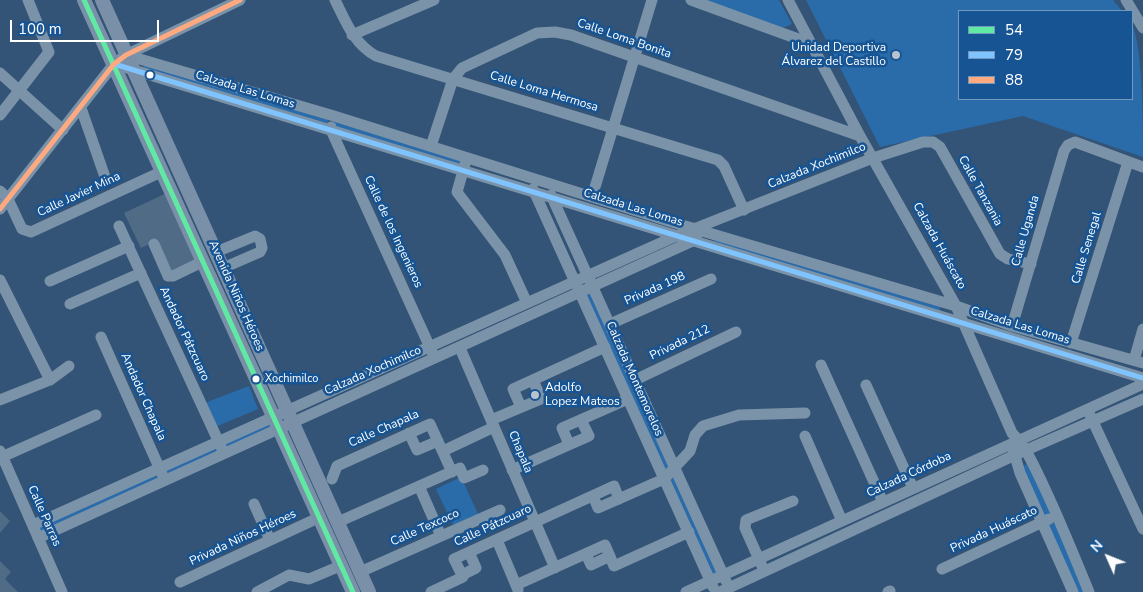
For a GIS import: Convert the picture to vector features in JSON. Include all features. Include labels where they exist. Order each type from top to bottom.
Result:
[{"type":"main road","name":"Avenida Niños Héroes","points":[[84,0],[275,424],[353,592]]},
{"type":"main road","name":"Avenida Niños Héroes","points":[[102,0],[369,592]]},
{"type":"street","points":[[0,115],[50,52],[28,0]]},
{"type":"street","points":[[0,209],[4,195],[63,130],[114,64],[126,55],[240,0]]},
{"type":"street","name":"Calle Loma Hermosa","points":[[335,0],[352,35],[365,50],[376,56],[615,127],[720,162],[744,210]]},
{"type":"street","points":[[352,35],[434,0]]},
{"type":"street","points":[[592,197],[615,127],[652,0]]},
{"type":"street","points":[[691,0],[812,44]]},
{"type":"street","name":"Calzada Huáscato","points":[[788,0],[860,136],[956,306],[1016,444],[1057,515],[1089,592]]},
{"type":"street","points":[[1133,12],[1143,28]]},
{"type":"street","name":"Calle Loma Bonita","points":[[452,78],[471,62],[537,33],[555,32],[571,35],[860,136]]},
{"type":"street","name":"Calzada Las Lomas","points":[[126,55],[334,116],[592,197],[956,306],[1012,326],[1138,361]]},
{"type":"street","name":"Calzada Las Lomas","points":[[114,64],[1143,378]]},
{"type":"street","points":[[0,73],[63,130]]},
{"type":"street","points":[[431,146],[452,78]]},
{"type":"street","points":[[81,108],[105,177]]},
{"type":"street","points":[[331,130],[334,116]]},
{"type":"street","name":"Calle de los Ingenieros","points":[[331,130],[433,353]]},
{"type":"street","name":"Calzada Xochimilco","points":[[38,538],[224,454],[275,424],[433,353],[527,302],[676,236],[873,158],[923,142],[933,142]]},
{"type":"street","name":"Calle Tanzania","points":[[933,142],[940,146],[998,251],[1008,258],[1031,264]]},
{"type":"street","name":"Calle Uganda","points":[[1012,326],[1064,151],[1068,145],[1075,142],[1128,162]]},
{"type":"street","points":[[467,158],[457,192],[505,255],[527,302]]},
{"type":"street","points":[[1128,162],[1143,167]]},
{"type":"street","name":"Calle Senegal","points":[[1071,343],[1128,162]]},
{"type":"street","name":"Calle Javier Mina","points":[[4,195],[22,228],[31,232],[161,172]]},
{"type":"street","name":"Calzada Montemorelos","points":[[527,176],[711,581],[724,591]]},
{"type":"street","name":"Calzada Montemorelos","points":[[546,182],[723,575],[724,591]]},
{"type":"street","name":"Calzada Xochimilco","points":[[433,353],[460,348],[694,242],[707,232],[712,221]]},
{"type":"street","name":"Andador Pátzcuaro","points":[[119,226],[224,454]]},
{"type":"street","points":[[216,252],[255,236],[260,239],[262,248],[260,252],[223,268]]},
{"type":"street","points":[[154,244],[168,276],[174,276],[202,262]]},
{"type":"street","points":[[50,281],[129,246]]},
{"type":"street","points":[[70,304],[141,273]]},
{"type":"street","name":"Privada 198","points":[[610,324],[711,279]]},
{"type":"street","points":[[0,280],[50,380]]},
{"type":"street","points":[[1138,361],[1143,329]]},
{"type":"street","name":"Privada 212","points":[[635,380],[736,332]]},
{"type":"street","name":"Andador Chapala","points":[[101,337],[165,481]]},
{"type":"street","points":[[521,407],[513,389],[605,347]]},
{"type":"street","name":"Chapala","points":[[460,348],[555,568]]},
{"type":"street","points":[[821,365],[883,502]]},
{"type":"street","points":[[0,400],[50,380],[70,366]]},
{"type":"street","points":[[409,433],[417,450],[441,446],[493,424],[521,407],[541,398],[533,380]]},
{"type":"street","name":"Calzada Córdoba","points":[[724,591],[865,524],[1016,444],[1143,384]]},
{"type":"street","points":[[866,385],[913,488]]},
{"type":"street","points":[[569,444],[562,428],[628,399]]},
{"type":"street","name":"Calzada Córdoba","points":[[686,592],[913,488],[1016,444],[1093,420],[1143,399]]},
{"type":"street","points":[[1087,409],[1143,529]]},
{"type":"street","points":[[664,479],[690,451],[695,435],[703,426],[739,414],[805,413]]},
{"type":"street","points":[[1,454],[96,415]]},
{"type":"street","points":[[512,470],[588,436],[581,420]]},
{"type":"street","points":[[640,426],[653,420]]},
{"type":"street","name":"Calzada Xochimilco","points":[[33,525],[219,442],[275,424]]},
{"type":"street","name":"Calle Chapala","points":[[332,479],[337,466],[430,424],[441,446]]},
{"type":"street","points":[[804,436],[842,521]]},
{"type":"street","name":"Calzada Huáscato","points":[[1016,444],[1020,473],[1073,592]]},
{"type":"street","points":[[441,446],[452,472]]},
{"type":"street","name":"Calle Parras","points":[[1,454],[62,592]]},
{"type":"street","points":[[338,522],[460,468],[464,478],[483,470]]},
{"type":"street","name":"Calle Pátzcuaro","points":[[462,575],[454,559],[614,486],[620,499],[664,479]]},
{"type":"street","points":[[419,486],[441,536]]},
{"type":"street","points":[[114,488],[120,501]]},
{"type":"street","points":[[764,572],[760,558],[745,528],[746,520],[793,501]]},
{"type":"street","points":[[254,504],[270,540]]},
{"type":"street","points":[[73,507],[77,520]]},
{"type":"street","name":"Calle Texcoco","points":[[360,572],[500,510]]},
{"type":"street","points":[[682,517],[694,512]]},
{"type":"street","points":[[860,513],[865,524]]},
{"type":"street","name":"Privada Huáscato","points":[[942,569],[1057,515]]},
{"type":"street","name":"Privada Niños Héroes","points":[[180,582],[318,518]]},
{"type":"street","points":[[497,540],[518,590],[555,568],[605,545],[614,566],[689,532]]},
{"type":"street","points":[[430,592],[463,577],[462,575],[476,568],[469,552]]},
{"type":"street","points":[[257,592],[289,575],[309,579],[340,566]]},
{"type":"shaded area","points":[[704,0],[779,0],[792,24],[780,29]]},
{"type":"shaded area","name":"Unidad Deportiva Álvarez del Castillo","points":[[806,0],[1113,0],[1121,10],[958,10],[958,100],[1133,100],[1133,27],[1136,35],[1140,68],[1143,157],[1023,116],[880,147]]},
{"type":"shaded area","points":[[145,63],[329,114],[327,126],[142,73]]},
{"type":"shaded area","points":[[333,119],[463,156],[461,167],[331,130]]},
{"type":"shaded area","points":[[715,237],[940,304],[940,311],[713,243]]},
{"type":"shaded area","points":[[592,292],[720,571],[711,575],[584,296]]},
{"type":"shaded area","points":[[249,386],[258,409],[213,428],[202,404]]},
{"type":"shaded area","points":[[269,423],[272,428],[42,534],[37,524]]},
{"type":"shaded area","points":[[1030,463],[1084,592],[1075,592],[1022,466]]},
{"type":"shaded area","points":[[461,477],[478,514],[453,525],[436,489]]},
{"type":"building","points":[[169,192],[199,262],[173,275],[158,240],[141,248],[124,213]]},
{"type":"building","points":[[0,511],[10,521],[0,533]]},
{"type":"building","points":[[0,561],[11,572],[5,579],[18,592],[0,592]]},
{"type":"transit line","name":"54","points":[[84,0],[353,592]]},
{"type":"transit line","name":"88","points":[[0,209],[114,64],[126,55],[240,0]]},
{"type":"transit line","name":"79","points":[[114,64],[1143,378]]},
{"type":"place","name":"Unidad Deportiva Álvarez del Castillo","points":[[896,55]]},
{"type":"place","name":"Xochimilco","points":[[256,379]]},
{"type":"place","name":"Adolfo Lopez Mateos","points":[[535,395]]}]
